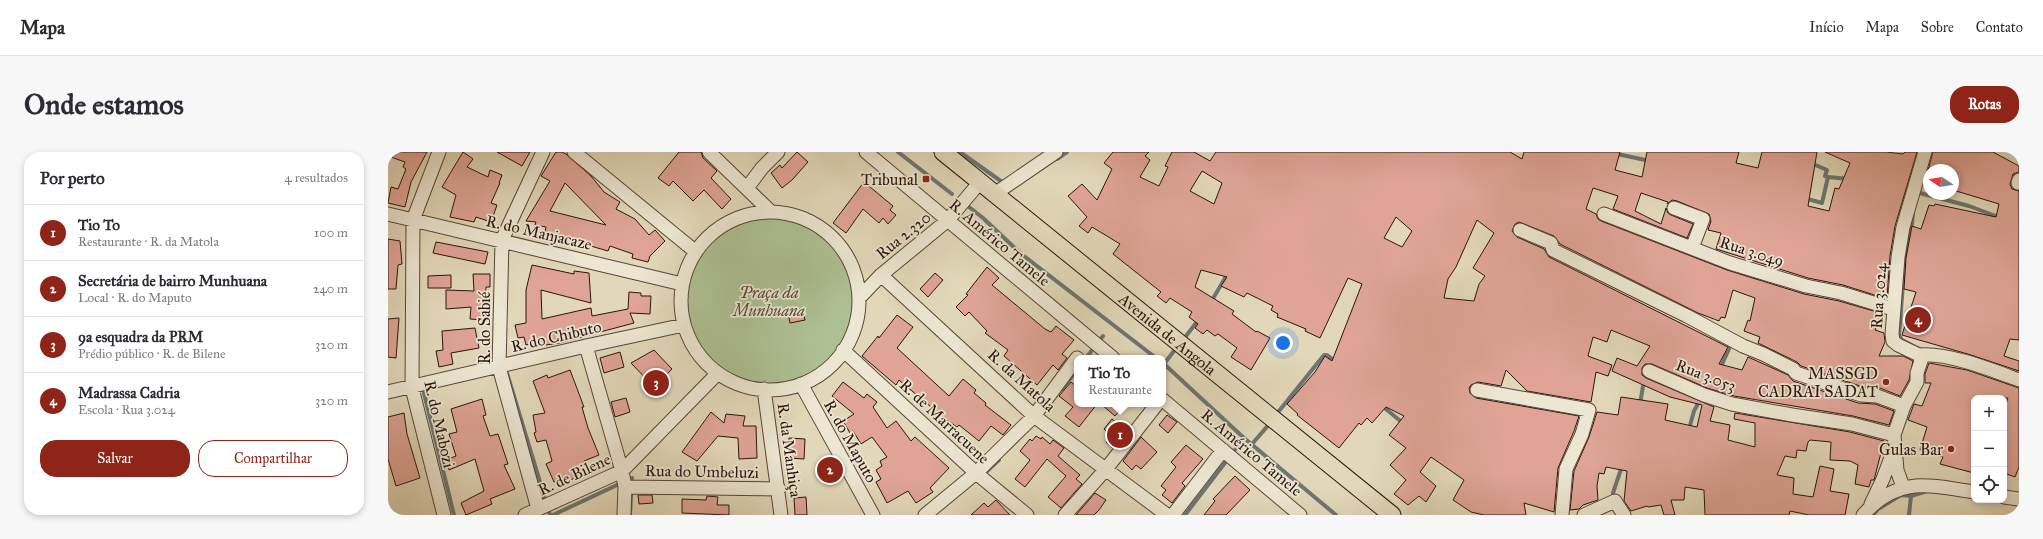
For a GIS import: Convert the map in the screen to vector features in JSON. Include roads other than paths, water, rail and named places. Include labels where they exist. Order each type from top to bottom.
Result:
[{"type":"main road","name":"Avenida de Angola","points":[[948,153],[980,182],[996,193],[1392,515]]},
{"type":"street","name":"R. do Mabozi","points":[[439,152],[413,220],[412,388],[444,515]]},
{"type":"street","name":"R. do Sabié","points":[[538,509],[499,367],[502,240],[544,152]]},
{"type":"street","points":[[574,152],[696,252]]},
{"type":"street","points":[[709,152],[771,212]]},
{"type":"street","points":[[747,188],[762,168],[778,152]]},
{"type":"street","name":"R. Américo Tamele","points":[[866,152],[1108,355]]},
{"type":"street","points":[[996,193],[1056,152]]},
{"type":"street","name":"Rua 3.024","points":[[1919,355],[1898,345],[1893,341],[1892,334],[1893,309],[1903,227],[1925,152]]},
{"type":"street","name":"Rua 2.320","points":[[862,295],[881,275],[948,220],[980,182]]},
{"type":"street","points":[[1674,208],[1703,219],[1692,248]]},
{"type":"street","points":[[771,212],[796,216],[819,227],[833,240],[854,269],[862,295],[852,332],[843,350],[822,372],[800,384],[783,388],[764,389],[745,386],[718,373],[700,356],[684,325],[681,305],[682,284],[688,267],[696,252],[710,235],[728,222],[749,214],[771,212]]},
{"type":"street","name":"R. do Manjacaze","points":[[388,214],[682,284]]},
{"type":"street","name":"Rua 3.049","points":[[1604,214],[1730,263],[1806,286],[1862,299],[1893,309]]},
{"type":"street","points":[[1520,230],[1551,244],[1554,250],[1687,316],[1743,346],[1782,363],[1793,369],[1796,373],[1860,395],[1877,396],[1904,406]]},
{"type":"street","name":"R. da Matola","points":[[881,275],[1034,416],[1167,515]]},
{"type":"street","name":"R. do Chibuto","points":[[388,392],[412,388],[586,346],[684,325]]},
{"type":"street","points":[[1079,355],[1091,340]]},
{"type":"street","points":[[586,346],[622,471],[625,487],[624,515]]},
{"type":"street","name":"R. de Marracuene","points":[[843,350],[976,473],[1027,515]]},
{"type":"street","points":[[1866,512],[1883,479],[1904,406],[1917,382],[1917,373],[1921,361],[1919,355],[1951,359],[1981,366],[2019,380]]},
{"type":"street","points":[[925,515],[976,473],[1034,416],[1074,362]]},
{"type":"street","name":"Rua 3.053","points":[[1649,371],[1704,395],[1732,404],[1792,416],[1852,424],[1894,442]]},
{"type":"street","name":"R. de Bilene","points":[[525,515],[622,471],[718,373]]},
{"type":"street","name":"R. do Maputo","points":[[800,384],[873,515]]},
{"type":"street","name":"R. da Manhiça","points":[[764,389],[779,489],[781,515]]},
{"type":"street","points":[[1477,390],[1589,410],[1582,434],[1566,469],[1562,515]]},
{"type":"street","name":"R. Américo Tamele","points":[[1166,402],[1300,515]]},
{"type":"street","points":[[1065,515],[1106,469],[1155,407]]},
{"type":"street","points":[[1894,442],[1897,470],[1903,487]]},
{"type":"street","points":[[1173,515],[1223,450]]},
{"type":"street","points":[[1866,512],[1886,493],[1903,487],[1935,486],[1971,492]]},
{"type":"street","name":"Rua do Umbeluzi","points":[[625,487],[779,489]]},
{"type":"street","points":[[2007,497],[2019,499]]},
{"type":"street","points":[[1584,515],[1615,501],[1624,515]]},
{"type":"waterway","points":[[898,152],[952,194]]},
{"type":"waterway","points":[[960,152],[1005,184]]},
{"type":"waterway","points":[[1057,159],[1067,152]]},
{"type":"waterway","points":[[1608,152],[1650,161]]},
{"type":"waterway","points":[[1804,198],[1822,203],[1828,177],[1825,176],[1827,170],[1811,163]]},
{"type":"waterway","points":[[1828,177],[1849,179]]},
{"type":"waterway","points":[[1901,188],[1969,206],[2001,218]]},
{"type":"waterway","points":[[969,207],[983,218],[1020,253],[1152,355]]},
{"type":"waterway","points":[[1913,213],[1912,224],[1906,246],[1899,335],[1902,340],[1921,350]]},
{"type":"waterway","points":[[1211,302],[1228,273]]},
{"type":"waterway","points":[[1183,340],[1199,319]]},
{"type":"waterway","points":[[1088,355],[1103,336]]},
{"type":"waterway","points":[[1720,369],[1732,342]]},
{"type":"waterway","points":[[1166,361],[1177,347]]},
{"type":"waterway","points":[[1275,416],[1324,355],[1327,355],[1336,362]]},
{"type":"waterway","points":[[1166,366],[1244,438],[1336,515]]},
{"type":"waterway","points":[[1640,404],[1643,386],[1649,372]]},
{"type":"waterway","points":[[507,373],[550,515]]},
{"type":"waterway","points":[[1062,389],[1074,374]]},
{"type":"waterway","points":[[423,389],[454,515]]},
{"type":"waterway","points":[[1689,429],[1694,411],[1700,400]]},
{"type":"waterway","points":[[1381,405],[1404,424]]},
{"type":"waterway","points":[[1252,444],[1271,422]]},
{"type":"waterway","points":[[1185,515],[1244,438]]},
{"type":"waterway","points":[[982,476],[999,460]]},
{"type":"waterway","points":[[1614,499],[1613,493],[1622,466]]},
{"type":"waterway","points":[[553,515],[632,478],[630,515]]},
{"type":"waterway","points":[[1873,515],[1878,509],[1901,495],[1911,496],[1927,491]]},
{"type":"waterway","points":[[1909,515],[1911,496]]},
{"type":"place","name":"Tribunal","points":[[926,179]]},
{"type":"place","name":"Madrassa Cadria","points":[[1918,320]]},
{"type":"place","name":"MASSGD CADRAI SADAT","points":[[1886,382]]},
{"type":"place","name":"9a esquadra da PRM","points":[[656,383]]},
{"type":"place","name":"Tio To","points":[[1120,435]]},
{"type":"place","name":"Gulas Bar","points":[[1951,449]]},
{"type":"place","name":"Secretária de bairro Munhuana","points":[[830,470]]},
{"type":"park label","name":"Praça da Munhuana","points":[[769,301]]}]
